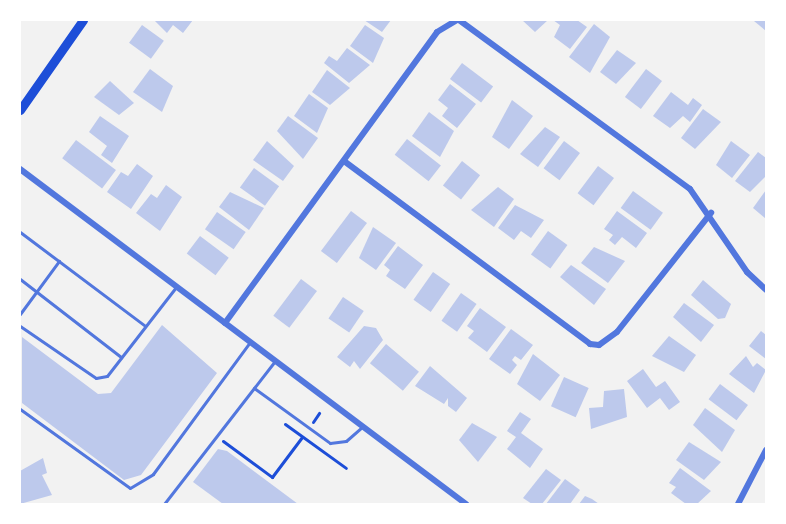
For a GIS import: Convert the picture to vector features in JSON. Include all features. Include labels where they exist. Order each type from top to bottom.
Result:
[{"type":"main road","points":[[20,110],[83,20]]},
{"type":"street","points":[[225,323],[437,32],[458,20],[690,189],[711,213],[747,272],[766,290]]},
{"type":"street","points":[[344,161],[590,344],[599,345],[617,332],[711,213]]},
{"type":"street","points":[[20,169],[466,504]]},
{"type":"street","points":[[738,504],[766,450]]},
{"type":"lane","points":[[20,232],[146,326]]},
{"type":"lane","points":[[20,314],[59,261]]},
{"type":"lane","points":[[20,279],[121,357]]},
{"type":"lane","points":[[20,326],[96,378],[107,376],[177,287]]},
{"type":"lane","points":[[20,409],[130,488],[153,474],[250,342]]},
{"type":"lane","points":[[164,504],[275,361]]},
{"type":"lane","points":[[254,388],[330,443],[346,441],[362,427]]},
{"type":"path","points":[[312,423],[320,413]]},
{"type":"path","points":[[217,436],[272,477],[304,434]]},
{"type":"building","points":[[154,20],[193,20],[183,33],[173,25],[167,33]]},
{"type":"building","points":[[364,20],[391,20],[382,32]]},
{"type":"building","points":[[522,20],[548,20],[535,32]]},
{"type":"building","points":[[553,20],[577,20],[587,27],[570,49],[554,37],[560,25]]},
{"type":"building","points":[[766,20],[766,31],[754,21]]},
{"type":"building","points":[[594,24],[610,37],[590,73],[569,57]]},
{"type":"building","points":[[142,25],[164,41],[151,59],[129,43]]},
{"type":"building","points":[[365,25],[384,38],[373,63],[350,46]]},
{"type":"building","points":[[347,48],[370,65],[349,83],[324,63],[329,56],[337,61]]},
{"type":"building","points":[[617,50],[636,63],[616,84],[600,72]]},
{"type":"building","points":[[462,63],[493,86],[481,102],[450,79]]},
{"type":"building","points":[[150,69],[173,86],[162,112],[133,92]]},
{"type":"building","points":[[646,69],[662,81],[641,109],[625,97]]},
{"type":"building","points":[[327,70],[350,88],[330,105],[312,92]]},
{"type":"building","points":[[110,81],[134,103],[119,115],[94,97]]},
{"type":"building","points":[[450,84],[476,104],[457,128],[442,116],[448,108],[438,100]]},
{"type":"building","points":[[671,92],[688,105],[693,98],[702,105],[690,122],[683,116],[670,128],[653,116]]},
{"type":"building","points":[[309,94],[328,108],[317,133],[294,116]]},
{"type":"building","points":[[512,100],[533,116],[509,149],[492,137]]},
{"type":"building","points":[[703,109],[721,122],[695,149],[681,138]]},
{"type":"building","points":[[429,112],[454,131],[440,157],[412,136]]},
{"type":"building","points":[[100,116],[129,136],[112,163],[101,155],[107,146],[89,132]]},
{"type":"building","points":[[288,116],[318,138],[303,159],[277,131]]},
{"type":"building","points":[[545,127],[560,137],[538,167],[520,154]]},
{"type":"building","points":[[407,139],[441,165],[429,181],[395,155]]},
{"type":"building","points":[[76,140],[116,170],[102,188],[62,158]]},
{"type":"building","points":[[267,141],[294,166],[283,181],[253,160]]},
{"type":"building","points":[[564,141],[580,153],[560,180],[544,168]]},
{"type":"building","points":[[731,141],[750,155],[732,178],[716,165]]},
{"type":"building","points":[[758,152],[766,158],[766,176],[750,192],[735,181]]},
{"type":"building","points":[[462,161],[480,175],[461,200],[443,185]]},
{"type":"building","points":[[137,164],[153,176],[131,209],[107,192],[121,172],[128,176]]},
{"type":"building","points":[[598,166],[614,178],[594,205],[578,193]]},
{"type":"building","points":[[254,168],[279,186],[265,206],[240,187]]},
{"type":"building","points":[[166,185],[182,197],[160,231],[136,213],[151,194],[157,198]]},
{"type":"building","points":[[498,187],[514,199],[494,227],[471,210]]},
{"type":"building","points":[[766,190],[766,219],[753,208]]},
{"type":"building","points":[[633,191],[663,213],[651,230],[621,208]]},
{"type":"building","points":[[230,192],[264,208],[249,230],[219,207]]},
{"type":"building","points":[[515,205],[544,220],[531,238],[521,231],[514,240],[498,228]]},
{"type":"building","points":[[351,211],[367,223],[337,263],[321,251]]},
{"type":"building","points":[[617,211],[647,233],[636,248],[622,237],[615,245],[609,240],[613,235],[604,229]]},
{"type":"building","points":[[217,212],[246,232],[234,249],[205,229]]},
{"type":"building","points":[[373,227],[396,243],[376,270],[359,258]]},
{"type":"building","points":[[548,231],[567,245],[550,269],[531,254]]},
{"type":"building","points":[[200,236],[229,258],[216,275],[187,254]]},
{"type":"building","points":[[398,246],[423,265],[405,289],[386,276],[390,270],[384,265]]},
{"type":"building","points":[[594,247],[625,261],[608,283],[581,263]]},
{"type":"building","points":[[571,265],[606,289],[594,305],[560,277]]},
{"type":"building","points":[[433,272],[450,284],[431,312],[413,300]]},
{"type":"building","points":[[301,279],[317,291],[289,328],[273,316]]},
{"type":"building","points":[[703,280],[731,304],[725,318],[718,319],[691,295]]},
{"type":"building","points":[[461,293],[477,304],[457,332],[441,321]]},
{"type":"building","points":[[343,297],[364,311],[349,333],[328,319]]},
{"type":"building","points":[[684,303],[714,325],[701,342],[673,317]]},
{"type":"building","points":[[480,308],[506,327],[487,352],[468,338],[474,331],[467,326]]},
{"type":"building","points":[[162,325],[217,373],[141,475],[124,480],[22,403],[22,337],[98,394],[111,393]]},
{"type":"building","points":[[364,326],[376,328],[383,340],[360,369],[354,361],[350,367],[337,357]]},
{"type":"building","points":[[511,329],[533,345],[521,360],[515,356],[512,360],[517,365],[510,374],[489,359]]},
{"type":"building","points":[[761,331],[766,335],[766,359],[749,346]]},
{"type":"building","points":[[669,336],[696,355],[684,372],[652,356]]},
{"type":"building","points":[[386,344],[419,372],[403,391],[370,363]]},
{"type":"building","points":[[533,354],[560,375],[540,401],[517,384]]},
{"type":"building","points":[[746,356],[753,367],[757,363],[766,370],[754,393],[729,374]]},
{"type":"building","points":[[430,366],[467,398],[456,412],[448,406],[448,398],[444,404],[415,386]]},
{"type":"building","points":[[643,369],[656,387],[665,381],[680,402],[669,410],[660,398],[647,408],[627,381]]},
{"type":"building","points":[[564,377],[589,388],[576,417],[551,406]]},
{"type":"building","points":[[720,384],[748,405],[737,420],[709,399]]},
{"type":"building","points":[[624,389],[627,417],[591,429],[589,408],[603,407],[604,391]]},
{"type":"building","points":[[705,408],[735,430],[722,452],[693,425]]},
{"type":"building","points":[[520,412],[531,419],[521,433],[543,449],[530,468],[507,449],[516,437],[507,431]]},
{"type":"building","points":[[472,423],[497,437],[478,462],[459,440]]},
{"type":"building","points":[[689,442],[721,462],[704,480],[676,460]]},
{"type":"building","points":[[218,449],[227,451],[298,504],[223,504],[193,482]]},
{"type":"building","points":[[43,458],[47,473],[42,475],[52,495],[20,504],[20,471]]},
{"type":"building","points":[[680,468],[711,491],[697,504],[686,504],[671,493],[676,487],[669,483]]},
{"type":"building","points":[[546,469],[561,480],[542,504],[532,504],[523,498]]},
{"type":"building","points":[[565,479],[580,490],[570,504],[546,504]]},
{"type":"building","points":[[585,496],[592,499],[599,504],[579,504]]}]
